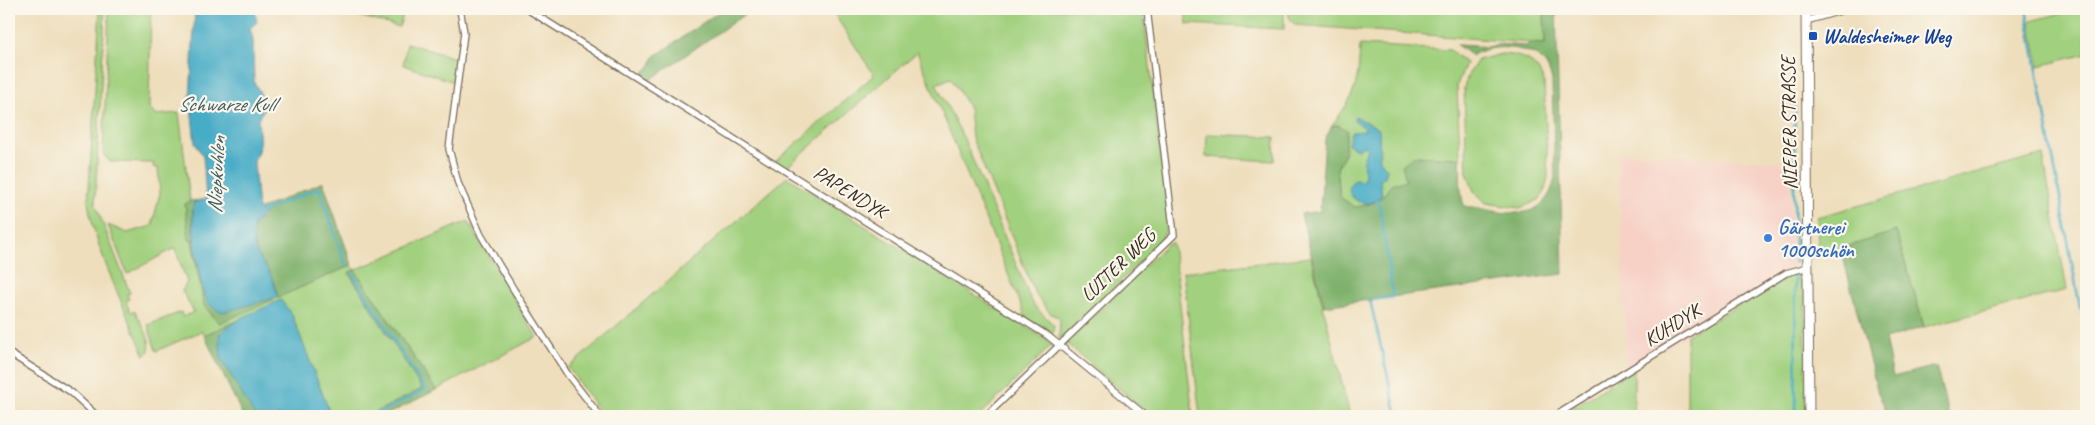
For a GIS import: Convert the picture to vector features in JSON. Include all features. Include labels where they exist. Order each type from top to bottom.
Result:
[{"type":"main road","name":"NIEPER STRASSE","points":[[1806,9],[1809,416]]},
{"type":"street","points":[[460,9],[464,33],[448,149],[458,183],[481,236],[519,299],[568,375],[600,416]]},
{"type":"street","name":"PAPENDYK","points":[[527,9],[1060,344],[1146,416]]},
{"type":"street","name":"LUITER WEG","points":[[986,416],[1174,234],[1147,9]]},
{"type":"street","points":[[1806,21],[1847,9]]},
{"type":"street","name":"KUHDYK","points":[[1555,416],[1786,273],[1808,267]]},
{"type":"street","points":[[9,353],[71,392],[97,416]]},
{"type":"shaded area","points":[[1618,152],[1791,163],[1791,270],[1627,372]]},
{"type":"green space","points":[[100,9],[105,9],[95,203],[130,293],[127,294],[129,300],[126,301],[130,312],[135,311],[149,340],[149,351],[145,356],[104,260],[88,202]]},
{"type":"green space","points":[[109,9],[151,9],[149,108],[155,115],[179,113],[190,201],[185,204],[204,306],[219,323],[352,265],[355,270],[349,273],[423,389],[368,416],[336,416],[334,412],[330,413],[292,315],[271,306],[204,335],[202,331],[156,351],[148,325],[181,312],[183,317],[194,312],[182,291],[187,282],[175,248],[127,274],[108,225],[127,233],[152,226],[160,193],[158,168],[153,167],[154,163],[110,162],[103,154]]},
{"type":"green space","points":[[361,9],[380,9],[403,15],[399,27],[359,16]]},
{"type":"green space","points":[[723,9],[752,9],[647,82],[639,77],[651,65],[654,57]]},
{"type":"green space","points":[[831,9],[1143,9],[1168,212],[1168,224],[1160,243],[1061,339],[1059,338],[1060,318],[1051,314],[1035,294],[972,138],[969,108],[951,78],[936,84],[964,139],[1030,298],[1036,308],[1054,325],[1052,336],[1027,320],[917,52],[786,168],[775,162],[874,75]]},
{"type":"green space","points":[[1185,9],[1284,9],[1284,29],[1187,24]]},
{"type":"green space","points":[[1289,9],[1544,9],[1545,44],[1295,25],[1289,17]]},
{"type":"green space","points":[[1544,9],[1556,9],[1563,274],[1324,306],[1301,214],[1320,211],[1325,139],[1332,126],[1338,125],[1347,130],[1344,155],[1337,168],[1340,197],[1354,207],[1376,201],[1391,184],[1406,181],[1402,165],[1414,156],[1460,158],[1464,206],[1504,213],[1516,213],[1527,212],[1545,201],[1551,191],[1555,177],[1552,80],[1547,66],[1541,59],[1526,51],[1497,48],[1487,49],[1472,56],[1457,45],[1493,47],[1497,44],[1526,46],[1530,43],[1545,44]]},
{"type":"green space","points":[[2078,9],[2086,9],[2086,54],[2039,66],[2030,21]]},
{"type":"green space","points":[[407,43],[458,59],[454,82],[403,65]]},
{"type":"green space","points":[[1360,45],[1450,50],[1466,63],[1457,85],[1460,158],[1413,156],[1406,181],[1391,184],[1376,201],[1354,207],[1340,197],[1337,168],[1344,155],[1346,130],[1338,125],[1332,126],[1351,97],[1357,80]]},
{"type":"green space","points":[[1501,54],[1528,60],[1537,69],[1544,82],[1548,177],[1544,193],[1539,200],[1520,208],[1486,203],[1474,191],[1467,173],[1464,88],[1468,75],[1478,60]]},
{"type":"green space","points":[[1207,134],[1275,137],[1274,161],[1206,157]]},
{"type":"green space","points":[[2043,155],[2067,290],[1924,327],[1896,231],[1818,256],[1817,217]]},
{"type":"green space","points":[[787,177],[1053,344],[979,416],[603,416],[568,368]]},
{"type":"green space","points":[[323,182],[352,265],[220,323],[204,306],[192,239],[189,240],[185,204],[190,201],[203,200],[194,202],[192,224],[198,265],[207,301],[269,300],[270,275],[259,256],[254,239],[254,224],[265,215],[258,210]]},
{"type":"green space","points":[[468,221],[537,337],[436,390],[355,270]]},
{"type":"green space","points":[[1896,231],[1924,327],[1885,339],[1893,377],[1936,366],[1949,416],[1889,416],[1878,393],[1841,249]]},
{"type":"green space","points":[[1172,243],[1193,416],[1151,416],[1066,343],[1167,244]]},
{"type":"green space","points":[[1311,257],[1350,416],[1200,416],[1183,272]]},
{"type":"green space","points":[[355,270],[436,390],[384,416],[368,416],[422,389],[349,272]]},
{"type":"green space","points":[[1802,272],[1805,275],[1806,416],[1687,416],[1687,335],[1793,274]]},
{"type":"green space","points":[[237,321],[219,334],[255,416],[243,416],[204,335]]},
{"type":"green space","points":[[1634,369],[1634,416],[1559,416]]},
{"type":"water","name":"Schwarze Kull","points":[[195,9],[254,9],[257,22],[250,28],[253,40],[254,82],[263,98],[264,109],[258,119],[260,145],[254,162],[258,209],[265,212],[254,224],[253,234],[256,252],[273,279],[278,297],[224,312],[218,311],[206,299],[194,236],[194,202],[206,199],[203,156],[195,143],[190,98]]},
{"type":"water","points":[[1355,116],[1379,129],[1380,160],[1387,169],[1385,177],[1380,179],[1382,195],[1371,203],[1362,203],[1354,199],[1349,188],[1350,184],[1355,180],[1362,181],[1365,176],[1363,162],[1367,148],[1365,145],[1357,149],[1348,144],[1351,132],[1365,131],[1365,128],[1354,120]]},
{"type":"water","points":[[281,300],[292,315],[330,413],[334,412],[336,416],[255,416],[221,359],[219,334],[241,318]]},
{"type":"waterway","points":[[2026,9],[2080,308]]},
{"type":"waterway","points":[[1794,178],[1795,105]]},
{"type":"waterway","points":[[1794,184],[1795,263]]},
{"type":"waterway","points":[[262,212],[319,188],[346,266]]},
{"type":"waterway","points":[[1375,197],[1380,207],[1393,297],[1370,300],[1397,416]]},
{"type":"waterway","points":[[353,274],[425,390],[373,416]]},
{"type":"waterway","points":[[1795,275],[1796,416]]},
{"type":"waterway","points":[[2081,313],[2086,312]]},
{"type":"place","name":"Waldesheimer Weg","points":[[1813,36]]},
{"type":"place","name":"Gärtnerei 1000schön","points":[[1768,238]]},
{"type":"water label","name":"Niepkuhlen","points":[[216,175]]}]
